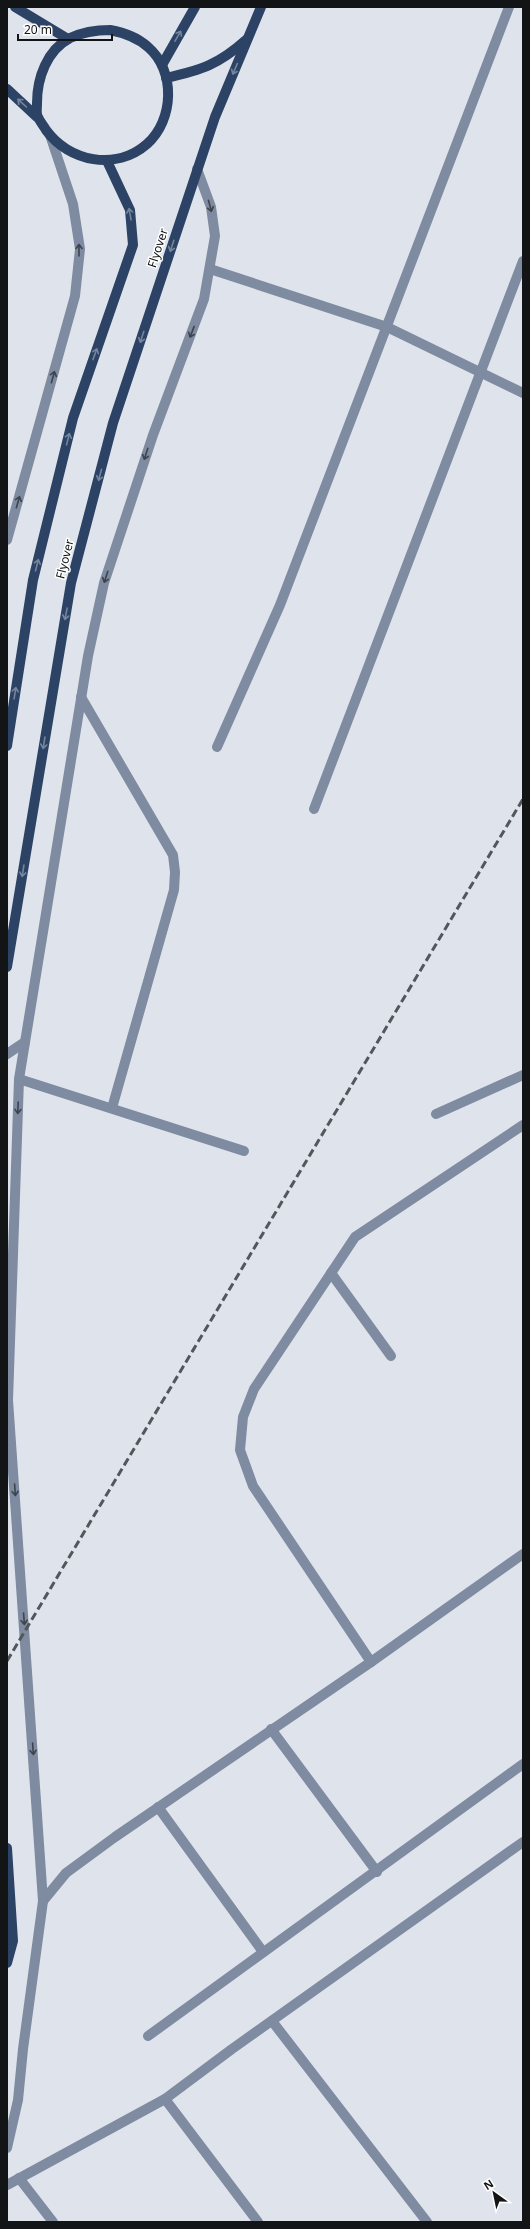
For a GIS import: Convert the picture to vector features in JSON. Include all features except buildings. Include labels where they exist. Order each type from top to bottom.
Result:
[{"type":"main road","points":[[15,7],[68,39]]},
{"type":"main road","points":[[162,65],[195,7]]},
{"type":"main road","name":"Flyover","points":[[7,967],[71,583],[113,423],[215,117],[261,7]]},
{"type":"main road","points":[[7,89],[37,117],[50,135],[66,150],[86,159],[107,161],[128,156],[147,144],[160,127],[168,107],[168,85],[162,65],[149,48],[131,35],[110,30],[96,30],[88,31],[68,39],[52,54],[41,73],[37,94],[37,117]]},
{"type":"main road","points":[[166,78],[200,71],[228,56],[247,39]]},
{"type":"main road","name":"Flyover","points":[[7,746],[33,580],[73,418],[133,245],[130,210],[107,161]]},
{"type":"main road","points":[[7,1848],[13,1941],[7,1964]]},
{"type":"street","points":[[217,747],[280,605],[509,7]]},
{"type":"street","points":[[7,540],[76,296],[80,249],[74,211],[50,135]]},
{"type":"street","points":[[7,2148],[18,2100],[23,2049],[43,1901],[8,1400],[19,1080],[81,697],[104,583],[153,435],[204,299],[210,269],[215,236],[212,214],[197,169]]},
{"type":"street","points":[[314,809],[523,261]]},
{"type":"street","points":[[210,269],[387,327],[523,393]]},
{"type":"street","points":[[81,697],[173,855],[175,872],[174,890],[112,1108]]},
{"type":"street","points":[[7,1054],[25,1042]]},
{"type":"street","points":[[436,1114],[523,1075]]},
{"type":"street","points":[[19,1080],[244,1150]]},
{"type":"street","points":[[371,1662],[253,1486],[240,1450],[243,1417],[254,1389],[355,1237],[523,1125]]},
{"type":"street","points":[[331,1273],[391,1356]]},
{"type":"street","points":[[43,1901],[66,1873],[158,1807],[371,1662],[523,1554]]},
{"type":"street","points":[[272,1730],[377,1872]]},
{"type":"street","points":[[148,2036],[263,1952],[377,1872],[523,1764]]},
{"type":"street","points":[[158,1807],[263,1952]]},
{"type":"street","points":[[7,2185],[165,2100],[272,2021],[523,1842]]},
{"type":"street","points":[[272,2021],[427,2222]]},
{"type":"street","points":[[165,2100],[258,2222]]},
{"type":"street","points":[[20,2178],[53,2222]]},
{"type":"railway","points":[[7,1661],[523,799]]}]
